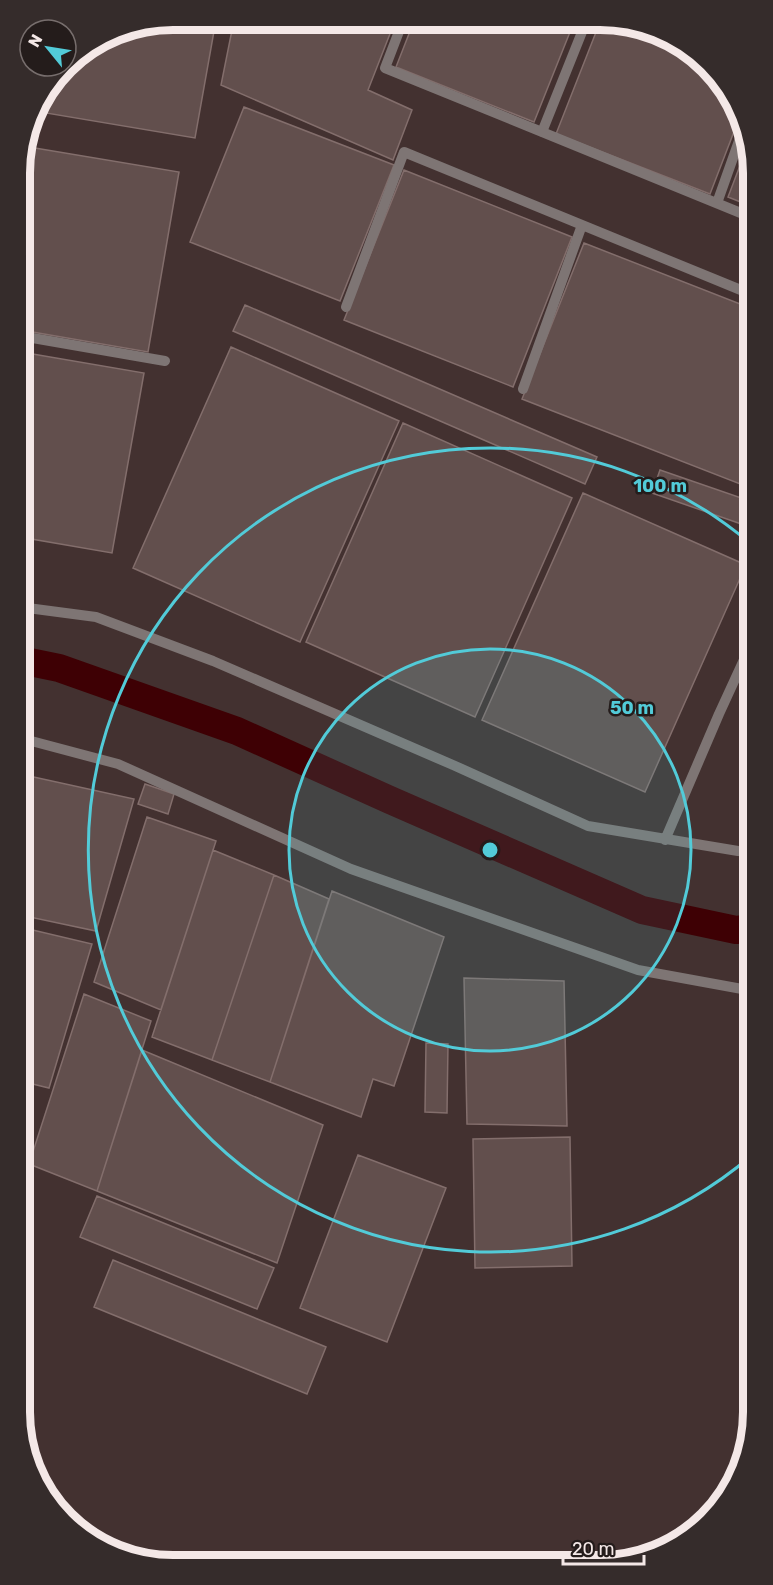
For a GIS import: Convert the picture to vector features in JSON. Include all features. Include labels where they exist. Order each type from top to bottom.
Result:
[{"type":"lane","points":[[400,30],[385,68],[743,214]]},
{"type":"lane","points":[[543,132],[583,30]]},
{"type":"lane","points":[[717,203],[739,142]]},
{"type":"lane","points":[[346,307],[404,152],[743,291]]},
{"type":"lane","points":[[523,388],[582,225]]},
{"type":"lane","points":[[30,338],[165,361]]},
{"type":"lane","points":[[30,608],[96,617],[213,662],[588,826],[743,851]]},
{"type":"lane","points":[[665,840],[743,662]]},
{"type":"lane","points":[[30,741],[118,764],[351,869],[638,970],[743,989]]},
{"type":"building","points":[[214,30],[195,138],[44,113],[54,93],[66,78],[78,78],[78,66],[93,54],[118,41],[154,31]]},
{"type":"building","points":[[232,30],[391,30],[368,90],[412,110],[393,160],[221,85]]},
{"type":"building","points":[[410,30],[571,30],[534,122],[396,67]]},
{"type":"building","points":[[597,30],[619,31],[646,38],[680,54],[708,79],[719,93],[735,128],[710,194],[556,134]]},
{"type":"building","points":[[244,107],[394,165],[340,301],[190,242]]},
{"type":"building","points":[[33,148],[179,172],[148,352],[30,332],[30,163]]},
{"type":"building","points":[[742,160],[743,203],[728,197]]},
{"type":"building","points":[[404,170],[572,237],[513,387],[344,320]]},
{"type":"building","points":[[584,243],[743,305],[743,485],[522,399]]},
{"type":"building","points":[[245,305],[597,457],[585,484],[233,331]]},
{"type":"building","points":[[231,347],[399,421],[300,642],[133,568]]},
{"type":"building","points":[[30,354],[144,373],[112,553],[30,539]]},
{"type":"building","points":[[403,423],[572,498],[475,717],[306,642]]},
{"type":"building","points":[[660,470],[743,499],[743,525],[652,493]]},
{"type":"building","points":[[583,493],[743,564],[743,572],[645,792],[482,720]]},
{"type":"building","points":[[30,776],[134,799],[96,931],[30,917]]},
{"type":"building","points":[[145,784],[174,794],[168,814],[138,804]]},
{"type":"building","points":[[147,817],[216,841],[161,1010],[94,982]]},
{"type":"building","points":[[213,850],[274,875],[212,1060],[152,1037]]},
{"type":"building","points":[[274,875],[329,899],[270,1082],[212,1060]]},
{"type":"building","points":[[332,891],[444,937],[394,1086],[373,1079],[361,1117],[270,1082]]},
{"type":"building","points":[[30,929],[92,944],[49,1088],[30,1083]]},
{"type":"building","points":[[464,978],[564,981],[567,1126],[467,1124]]},
{"type":"building","points":[[84,994],[151,1021],[97,1191],[30,1164]]},
{"type":"building","points":[[426,1043],[448,1044],[447,1113],[425,1112]]},
{"type":"building","points":[[142,1050],[323,1125],[277,1263],[97,1191]]},
{"type":"building","points":[[570,1137],[572,1266],[475,1268],[473,1139]]},
{"type":"building","points":[[358,1155],[446,1188],[387,1342],[300,1308]]},
{"type":"building","points":[[97,1196],[274,1268],[257,1309],[80,1237]]},
{"type":"building","points":[[113,1260],[326,1347],[307,1394],[94,1307]]},
{"type":"waterway","points":[[30,662],[59,668],[237,731],[642,910],[736,930],[743,929]]}]
